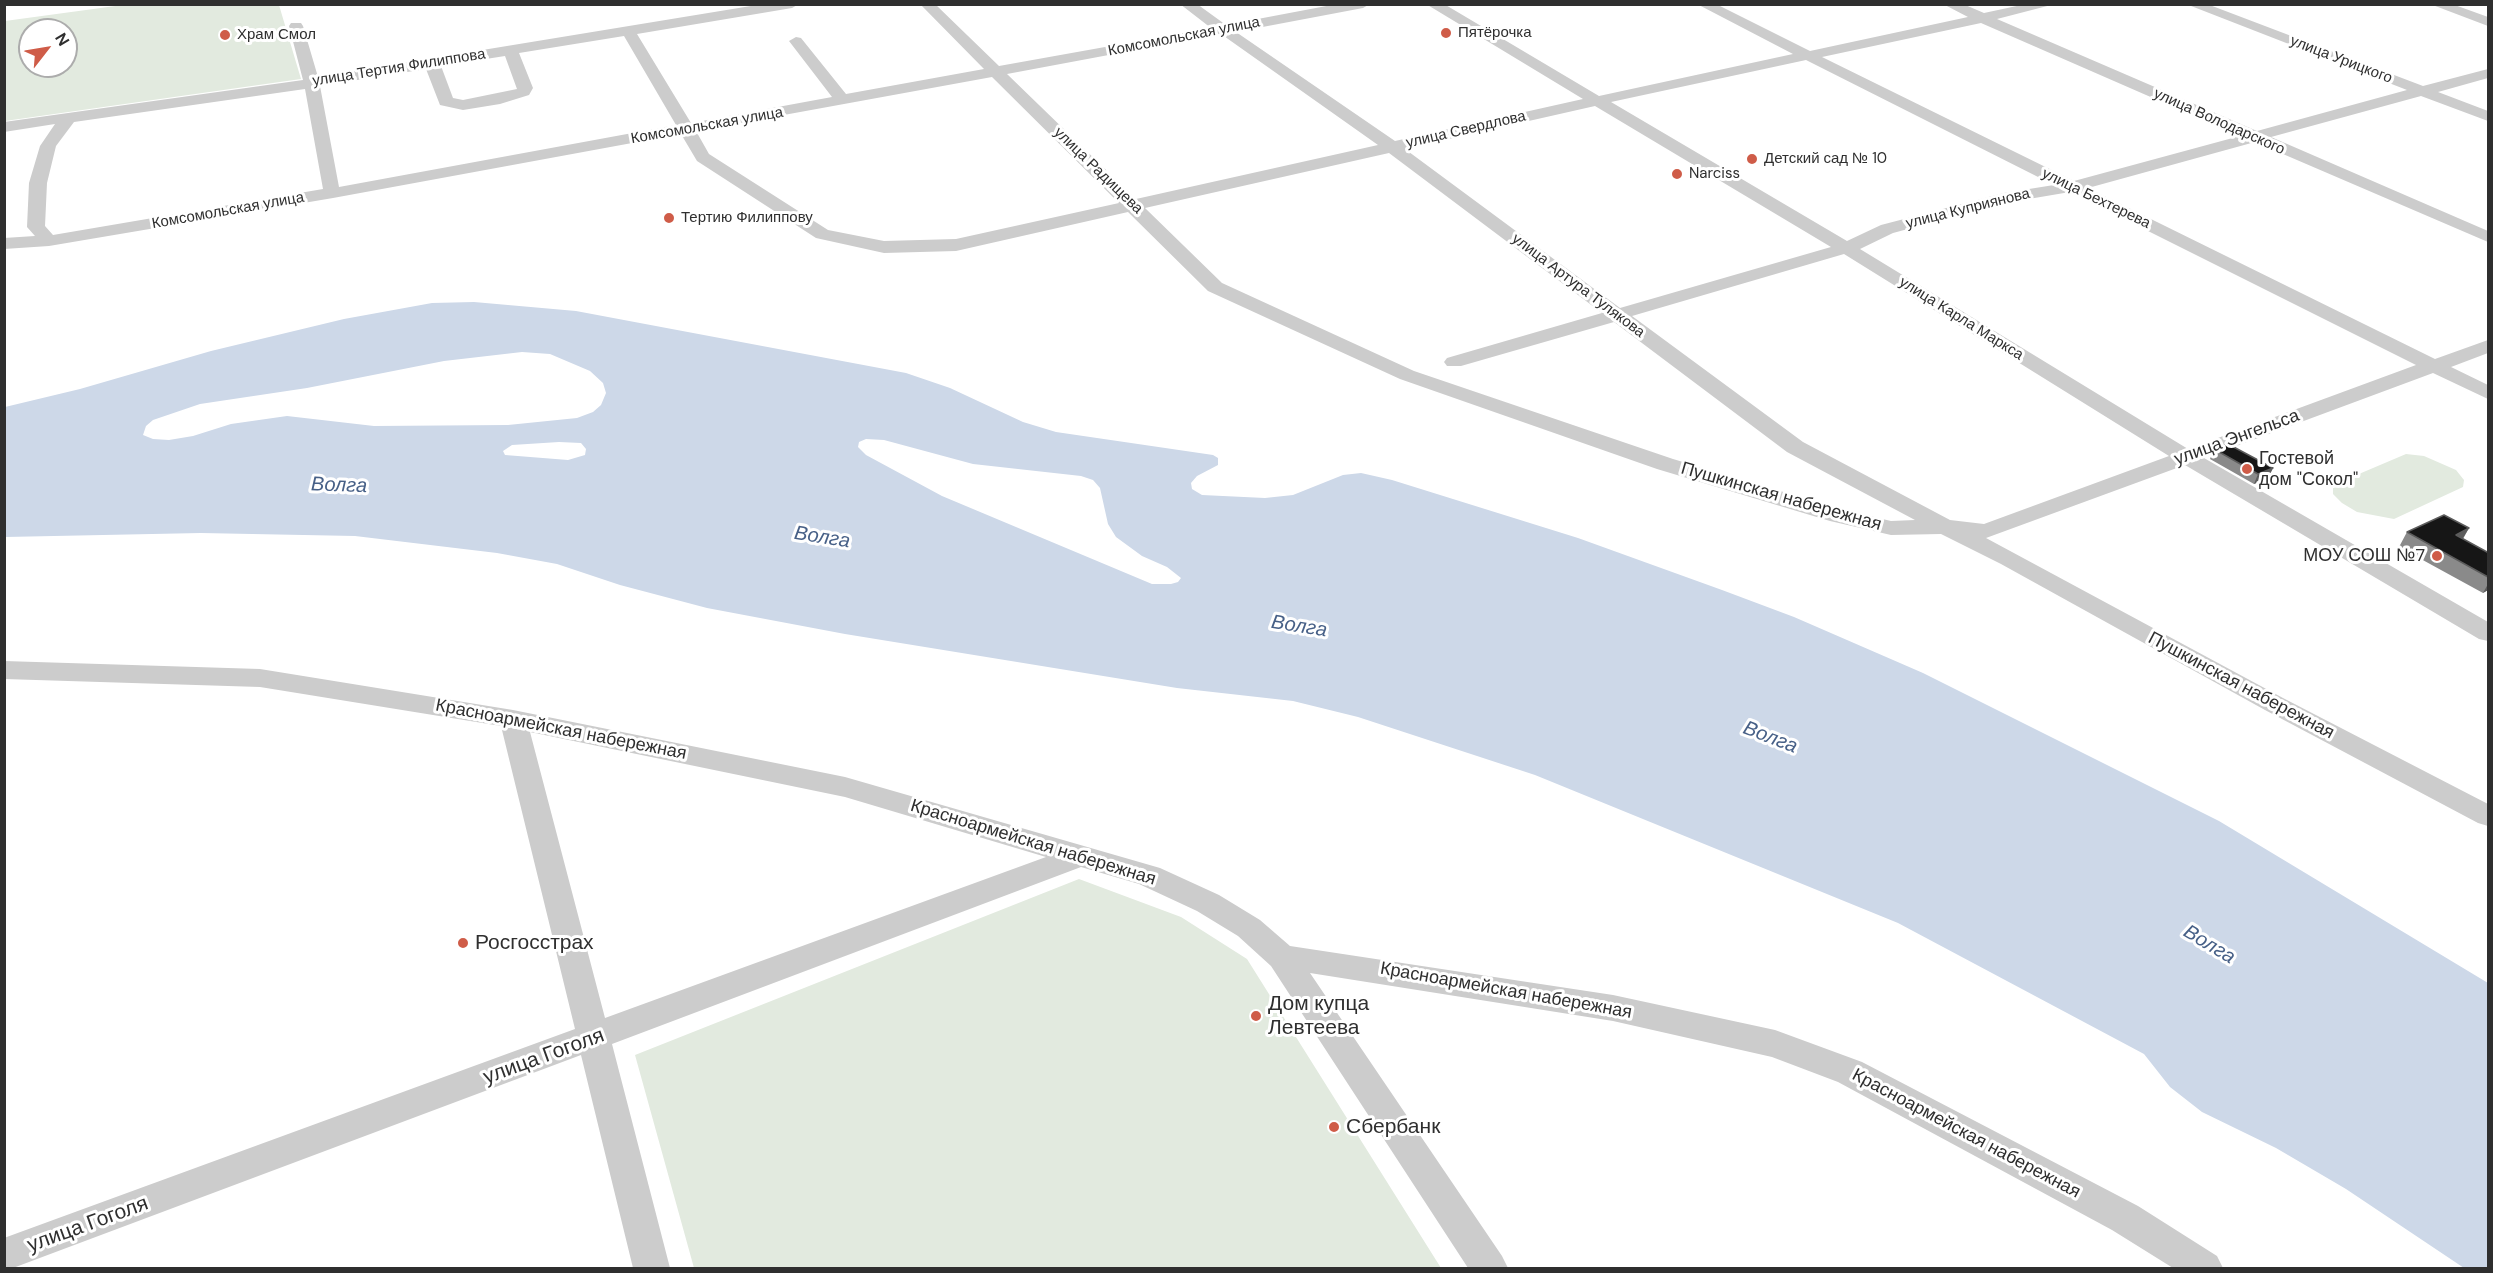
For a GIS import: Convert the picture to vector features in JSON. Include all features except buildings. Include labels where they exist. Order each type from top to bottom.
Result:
[{"type":"street","name":"улица Тертия Филиппова","points":[[4,126],[312,83],[432,63],[454,67],[510,50],[792,4]]},
{"type":"street","name":"улица Радищева","points":[[927,4],[1215,287],[1282,316]]},
{"type":"street","name":"улица Артура Тулякова","points":[[1187,4],[1392,147],[1795,447],[1945,527],[1986,531]]},
{"type":"street","name":"Комсомольская улица","points":[[4,244],[49,241],[333,193],[689,130],[1363,4]]},
{"type":"street","name":"улица Карла Маркса","points":[[1433,4],[1846,248],[2186,457],[2488,633]]},
{"type":"street","name":"улица Бехтерева","points":[[1704,4],[2488,393]]},
{"type":"street","name":"улица Володарского","points":[[1950,4],[2249,136],[2488,237]]},
{"type":"street","name":"улица Свердлова","points":[[628,30],[704,157],[822,234],[884,247],[956,245],[1596,101],[2048,4]]},
{"type":"street","name":"улица Урицкого","points":[[2193,4],[2488,117]]},
{"type":"street","points":[[2437,4],[2488,22]]},
{"type":"street","points":[[296,26],[312,83],[329,183],[333,193]]},
{"type":"street","points":[[796,40],[843,101]]},
{"type":"street","points":[[432,63],[446,102],[463,105],[500,99],[523,92],[525,88],[510,50]]},
{"type":"street","name":"улица Куприянова","points":[[1454,362],[1846,248],[1887,229],[2004,198],[2071,186],[2488,73]]},
{"type":"street","points":[[49,241],[36,227],[38,183],[48,146],[69,117]]},
{"type":"street","name":"Пушкинская набережная","points":[[1282,316],[1407,375],[1665,464],[1839,516],[1891,528],[1945,527],[2010,559],[2295,716],[2488,816]]},
{"type":"street","name":"улица Энгельса","points":[[1986,531],[2488,346]]},
{"type":"street","name":"Красноармейская набережная","points":[[4,670],[260,678],[513,718],[846,787],[1149,876],[1208,903],[1249,928],[1282,957],[1368,968],[1613,1008],[1774,1044],[1850,1072],[2125,1218],[2204,1269]]},
{"type":"street","points":[[513,718],[652,1269]]},
{"type":"street","name":"улица Гоголя","points":[[4,1255],[594,1038],[1082,855]]},
{"type":"street","points":[[1282,957],[1489,1269]]},
{"type":"shaded area","points":[[130,4],[279,5],[301,79],[5,121],[5,21],[18,19],[18,78],[78,78],[78,18],[27,18]]},
{"type":"shaded area","points":[[2406,454],[2424,456],[2456,470],[2464,480],[2463,487],[2394,519],[2357,512],[2333,494],[2333,485]]},
{"type":"shaded area","points":[[1079,879],[1181,917],[1247,959],[1441,1268],[694,1268],[635,1055]]},
{"type":"water","name":"Волга","points":[[474,302],[576,311],[906,373],[950,388],[1023,422],[1056,432],[1213,455],[1218,458],[1218,465],[1197,476],[1191,483],[1192,489],[1202,495],[1265,498],[1293,495],[1343,475],[1361,473],[1392,480],[1578,538],[1722,590],[1794,617],[1923,673],[2219,821],[2488,983],[2488,1268],[2464,1268],[2346,1189],[2276,1148],[2202,1112],[2170,1087],[2144,1054],[1898,923],[1535,775],[1358,717],[1293,701],[1177,688],[845,634],[707,608],[620,585],[557,564],[497,553],[355,536],[201,533],[5,537],[5,407],[80,389],[211,351],[344,319],[432,303]],"holes":[[[522,352],[550,354],[590,371],[603,383],[606,393],[601,405],[593,412],[577,418],[508,425],[374,426],[287,416],[231,424],[193,436],[169,440],[153,439],[143,435],[146,426],[153,420],[200,404],[307,388],[444,361]],[[866,439],[884,440],[973,464],[1081,476],[1093,480],[1100,488],[1108,524],[1116,537],[1142,556],[1167,567],[1181,578],[1178,582],[1171,584],[1152,584],[942,496],[866,455],[858,447],[859,442]],[[581,443],[586,449],[585,455],[568,460],[505,455],[503,451],[512,445]]]},
{"type":"place","name":"Пятёрочка","points":[[1446,33]]},
{"type":"place","name":"Храм Смол","points":[[225,35]]},
{"type":"place","name":"Детский сад № 10","points":[[1752,159]]},
{"type":"place","name":"Narciss","points":[[1677,174]]},
{"type":"place","name":"Тертию Филиппову","points":[[669,218]]},
{"type":"place","name":"Гостевой дом \"Сокол\"","points":[[2247,469]]},
{"type":"place","name":"МОУ СОШ №7","points":[[2437,556]]},
{"type":"place","name":"Росгосстрах","points":[[463,943]]},
{"type":"place","name":"Дом купца Левтеева","points":[[1256,1016]]},
{"type":"place","name":"Сбербанк","points":[[1334,1127]]}]
